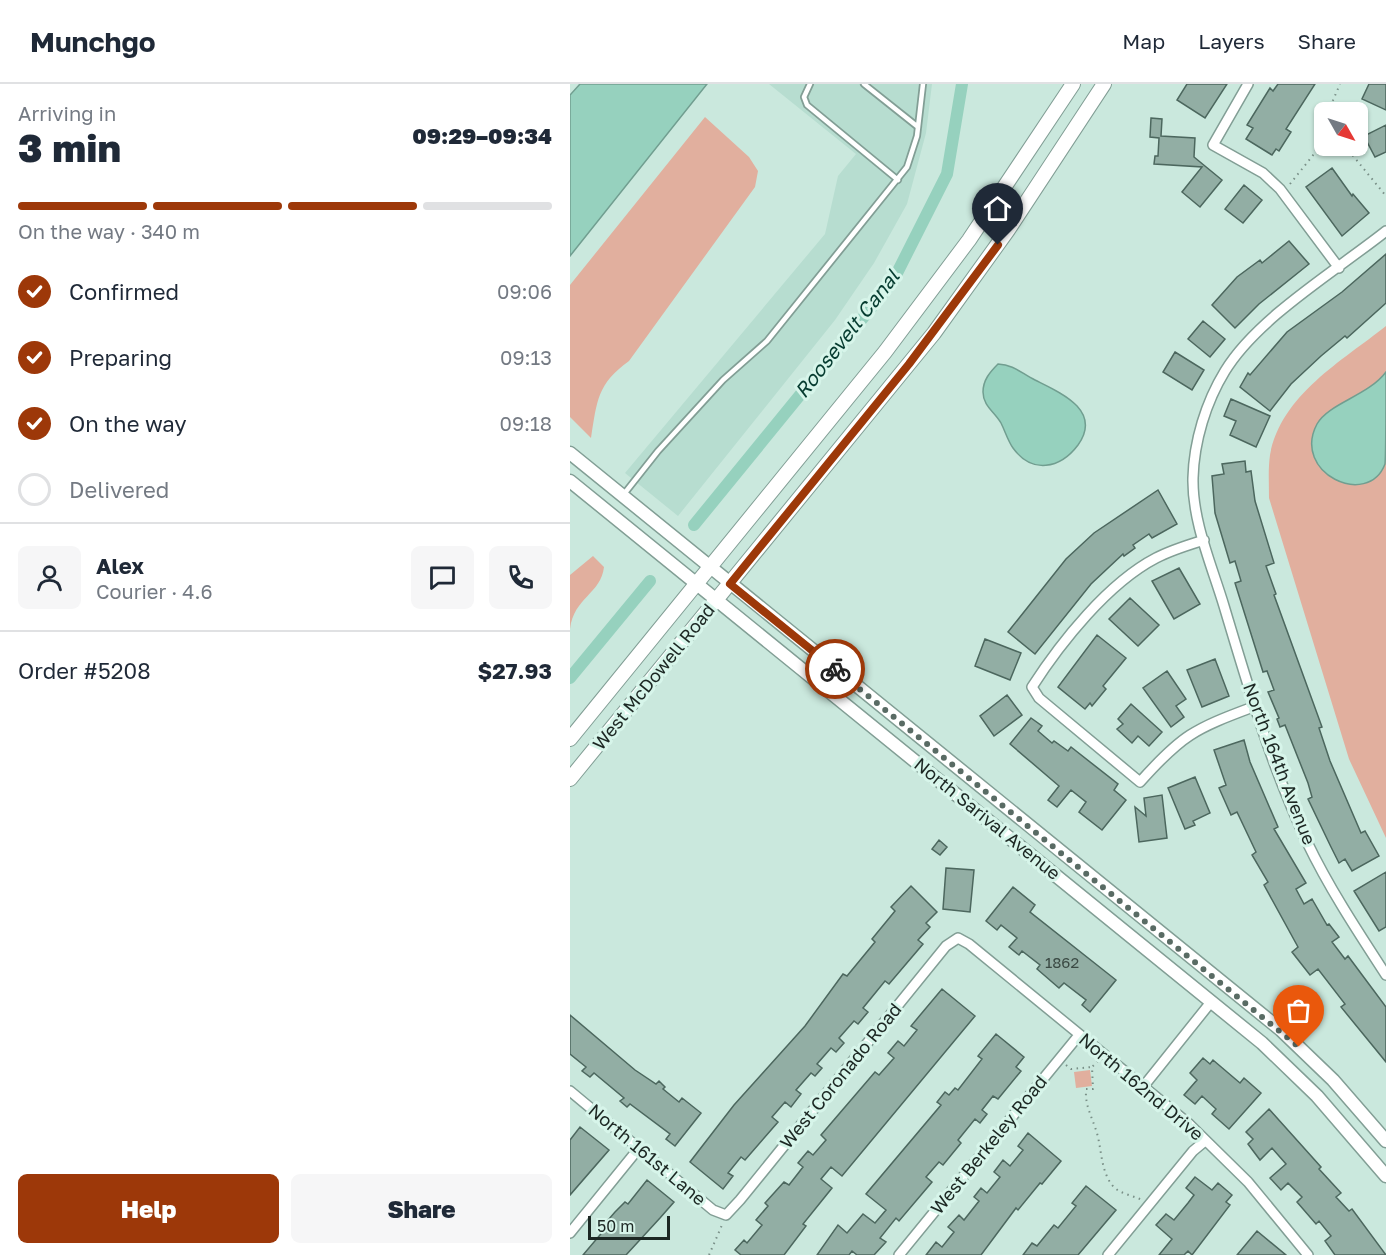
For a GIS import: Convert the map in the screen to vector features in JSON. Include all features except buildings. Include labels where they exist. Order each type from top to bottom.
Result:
[{"type":"main road","name":"West McDowell Road","points":[[570,739],[892,343],[969,240],[1073,84]]},
{"type":"main road","name":"West McDowell Road","points":[[570,779],[940,324],[1008,230],[1104,84]]},
{"type":"main road","name":"North Sarival Avenue","points":[[570,453],[1281,1030],[1333,1080],[1386,1141]]},
{"type":"main road","name":"North Sarival Avenue","points":[[570,481],[1211,1002],[1292,1071],[1386,1176]]},
{"type":"street","points":[[1248,84],[1213,145],[1263,173],[1282,192],[1339,268]]},
{"type":"street","points":[[1253,707],[1190,733],[1169,750],[1140,782],[1039,698],[1032,687],[1100,601],[1126,576],[1157,557],[1204,540],[1193,478],[1201,428],[1217,386],[1234,357],[1259,330],[1386,231]]},
{"type":"street","name":"North 164th Avenue","points":[[1204,540],[1253,707],[1307,842],[1333,891],[1386,975]]},
{"type":"street","name":"North 162nd Drive","points":[[958,938],[969,944],[1143,1087],[1205,1141],[1248,1182],[1308,1255]]},
{"type":"street","name":"West Coronado Road","points":[[726,1215],[946,946],[958,938]]},
{"type":"street","points":[[1143,1087],[1211,1002]]},
{"type":"street","name":"West Berkeley Road","points":[[899,1255],[1079,1035]]},
{"type":"street","name":"North 161st Lane","points":[[570,1091],[713,1210],[726,1215]]},
{"type":"street","points":[[1108,1255],[1193,1151],[1205,1141]]},
{"type":"street","points":[[570,1233],[639,1148]]},
{"type":"lane","points":[[810,84],[804,97],[807,105],[898,180]]},
{"type":"lane","points":[[864,84],[918,127]]},
{"type":"lane","points":[[622,496],[658,451],[723,380],[767,341],[898,180],[907,167],[918,127],[923,84]]},
{"type":"path","points":[[1332,102],[1340,84]]},
{"type":"path","points":[[1282,192],[1306,166],[1314,150]]},
{"type":"path","points":[[1353,156],[1386,196]]},
{"type":"path","points":[[1059,1059],[1071,1069],[1092,1068],[1104,1055]]},
{"type":"path","points":[[1092,1068],[1093,1089],[1086,1089],[1087,1108],[1095,1128],[1107,1175],[1119,1191],[1150,1203]]},
{"type":"path","points":[[709,1255],[726,1215]]},
{"type":"shaded area","points":[[580,84],[707,84],[570,256],[570,95]]},
{"type":"shaded area","points":[[769,84],[932,84],[926,133],[907,204],[874,263],[835,320],[678,516],[625,473],[825,234],[838,176],[856,154]]},
{"type":"shaded area","points":[[705,117],[749,157],[758,171],[755,187],[629,361],[618,369],[604,386],[597,403],[591,438],[570,417],[570,285]]},
{"type":"shaded area","points":[[1386,326],[1386,838],[1349,759],[1269,498],[1269,476],[1270,455],[1276,434],[1300,397],[1333,366]]},
{"type":"shaded area","points":[[998,364],[1013,368],[1055,390],[1082,412],[1085,422],[1084,433],[1078,445],[1063,459],[1055,463],[1037,465],[1029,462],[1013,448],[1001,423],[987,405],[984,397],[983,388],[986,380]]},
{"type":"shaded area","points":[[1386,372],[1385,464],[1376,477],[1364,484],[1349,484],[1335,479],[1323,470],[1314,457],[1312,442],[1317,424],[1330,410],[1369,387]]},
{"type":"shaded area","points":[[593,556],[604,567],[602,576],[572,618],[570,629],[570,575]]},
{"type":"shaded area","points":[[1090,1070],[1092,1086],[1076,1088],[1074,1072]]},
{"type":"waterway","name":"Roosevelt Canal","points":[[694,525],[893,281],[947,174],[962,84]]},
{"type":"waterway","name":"Roosevelt Canal","points":[[570,678],[650,581]]},
{"type":"way so far","points":[[835,669],[1281,1030],[1299,1047]]},
{"type":"route","points":[[835,669],[730,584],[909,364],[998,245]]}]
